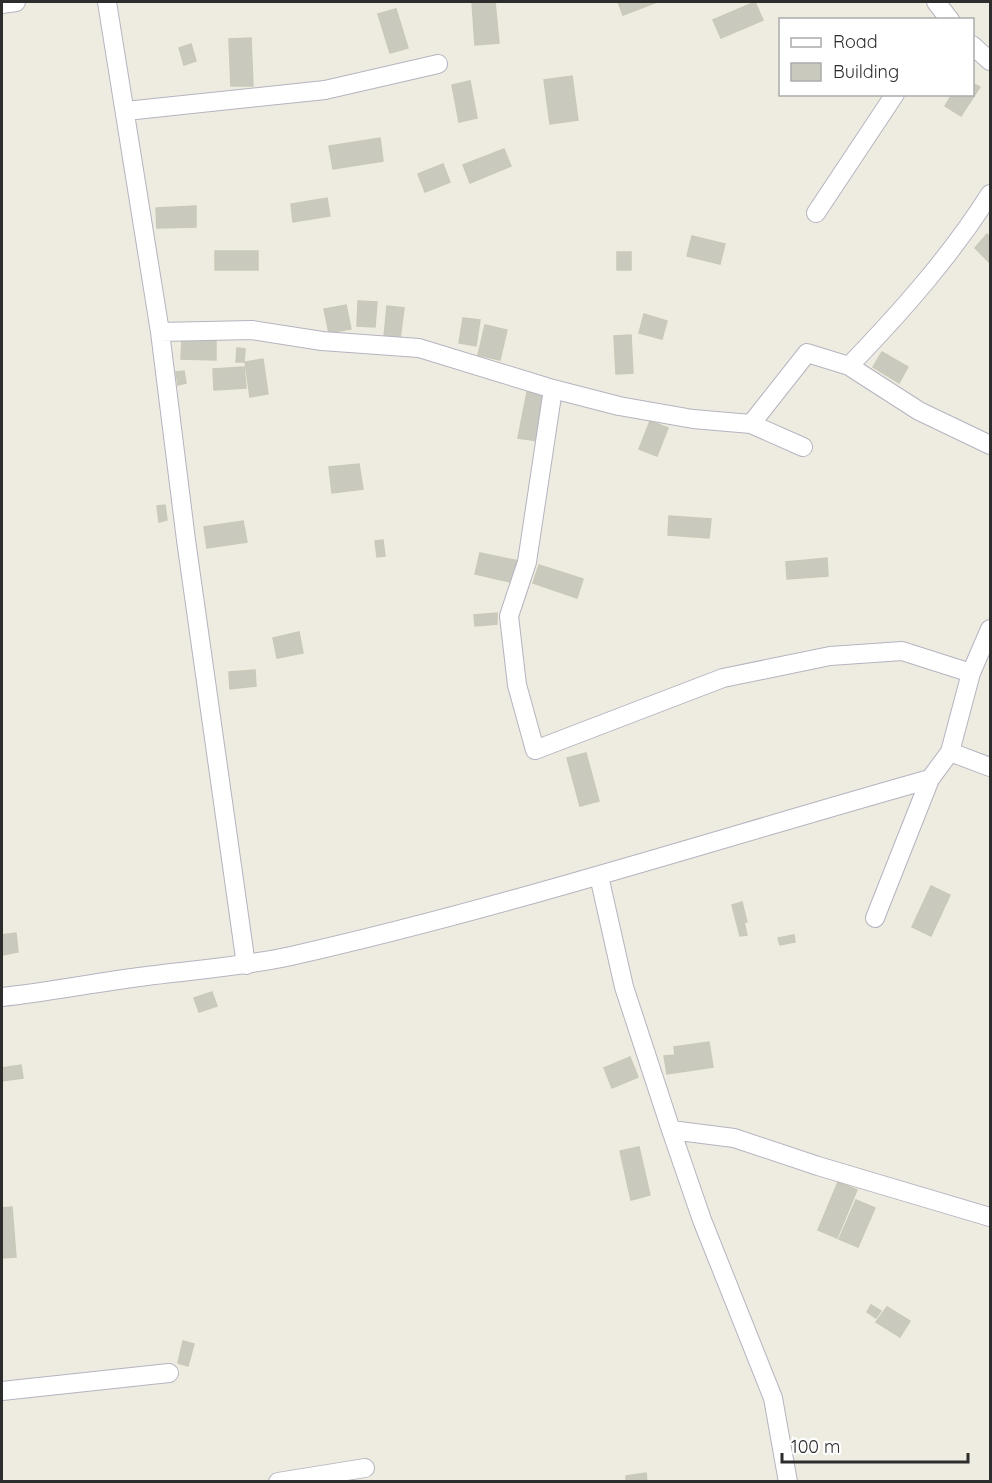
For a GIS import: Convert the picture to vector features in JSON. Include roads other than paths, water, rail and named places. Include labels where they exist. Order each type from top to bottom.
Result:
[{"type":"street","points":[[2,4],[16,2]]},
{"type":"street","points":[[107,2],[160,332],[191,574],[246,965]]},
{"type":"street","points":[[974,47],[990,61]]},
{"type":"street","points":[[126,111],[326,90],[438,64]]},
{"type":"street","points":[[816,213],[894,96]]},
{"type":"street","points":[[849,366],[903,310],[964,235],[990,194]]},
{"type":"street","points":[[160,332],[252,330],[322,341],[419,348],[553,389],[619,405],[693,419],[751,424],[803,447]]},
{"type":"street","points":[[751,424],[807,353],[849,366],[919,411],[990,445]]},
{"type":"street","points":[[553,389],[526,562],[509,616],[517,685],[535,750],[723,678],[830,656],[902,651],[971,673]]},
{"type":"street","points":[[875,918],[930,779],[950,752],[971,673],[990,629]]},
{"type":"street","points":[[950,752],[990,767]]},
{"type":"street","points":[[2,997],[51,992],[138,977],[246,965],[395,931],[599,876],[754,828],[930,779]]},
{"type":"street","points":[[599,876],[624,987],[671,1130],[702,1220],[773,1398],[788,1482]]},
{"type":"street","points":[[671,1130],[734,1138],[818,1166],[990,1216]]},
{"type":"street","points":[[2,1391],[169,1373]]},
{"type":"street","points":[[278,1482],[366,1468]]}]
